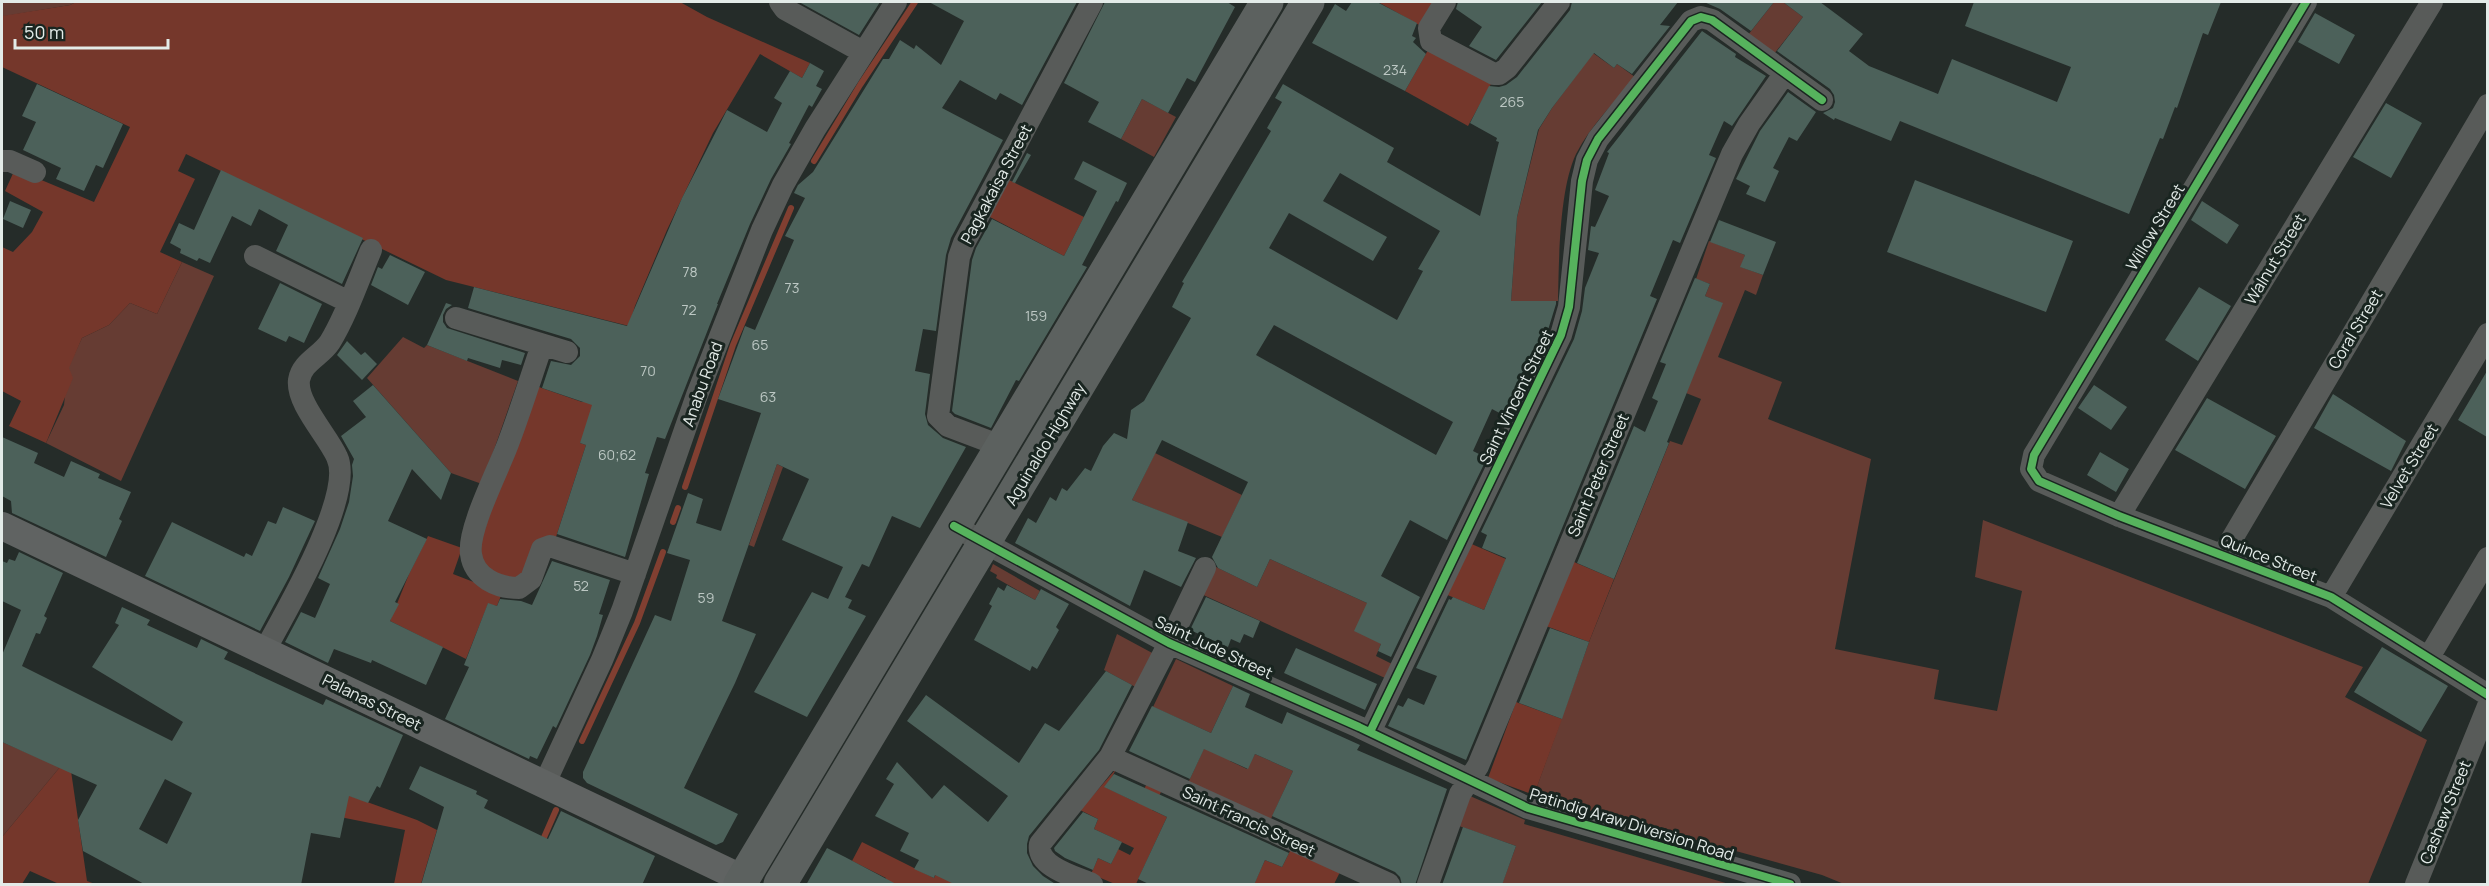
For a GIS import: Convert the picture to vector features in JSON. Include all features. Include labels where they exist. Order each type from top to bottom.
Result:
[{"type":"highway","points":[[741,882],[1267,2]]},
{"type":"highway","name":"Aguinaldo Highway","points":[[780,885],[1308,2]]},
{"type":"main road","name":"Palanas Street","points":[[2,526],[265,650],[741,882]]},
{"type":"street","points":[[780,2],[785,9],[863,52]]},
{"type":"street","name":"Anabu Road","points":[[544,785],[602,660],[635,574],[697,394],[762,230],[802,151],[896,2]]},
{"type":"street","name":"Pagkakaisa Street","points":[[1001,446],[948,426],[938,416],[959,257],[964,243],[1092,2]]},
{"type":"street","points":[[1444,2],[1429,28],[1431,41],[1494,74],[1504,72],[1559,2]]},
{"type":"street","name":"Willow Street","points":[[2031,469],[2034,455],[2306,2]]},
{"type":"street","name":"Walnut Street","points":[[2119,516],[2432,2]]},
{"type":"street","name":"Saint Vincent Street","points":[[1370,732],[1562,335],[1569,307],[1582,181],[1592,149],[1691,21],[1701,17],[1712,20],[1785,73]]},
{"type":"street","points":[[1785,73],[1822,100]]},
{"type":"street","name":"Saint Peter Street","points":[[1428,885],[1460,794],[1487,744],[1732,154],[1749,124],[1785,73]]},
{"type":"street","name":"Coral Street","points":[[2223,554],[2487,105]]},
{"type":"street","points":[[2,160],[35,172]]},
{"type":"street","points":[[265,650],[323,536],[341,480],[337,457],[310,413],[300,392],[299,381],[302,370],[328,345],[371,250]]},
{"type":"street","points":[[255,256],[349,302]]},
{"type":"street","points":[[456,318],[567,352]]},
{"type":"street","name":"Velvet Street","points":[[2331,597],[2487,334]]},
{"type":"street","points":[[542,345],[509,441],[478,518],[471,554],[475,565],[486,579],[502,586],[519,588],[531,579],[542,549],[550,546],[635,574]]},
{"type":"street","name":"Quince Street","points":[[2031,469],[2039,481],[2119,516],[2331,597],[2487,695]]},
{"type":"street","name":"Saint Jude Street","points":[[954,526],[1169,643],[1370,732],[1469,780]]},
{"type":"street","points":[[2429,657],[2487,558]]},
{"type":"street","points":[[1092,885],[1048,864],[1040,853],[1042,840],[1110,757],[1169,643],[1204,568]]},
{"type":"street","name":"Cashew Street","points":[[2416,885],[2487,706]]},
{"type":"street","name":"Saint Francis Street","points":[[1110,757],[1389,885]]},
{"type":"street","name":"Patindig Araw Diversion Road","points":[[1469,780],[1528,808],[1790,885]]},
{"type":"shaded area","points":[[2,2],[76,2],[70,5],[2,16]]},
{"type":"shaded area","points":[[76,2],[680,2],[707,17],[810,63],[802,78],[760,54],[713,133],[667,230],[629,326],[446,280],[186,154],[178,171],[195,179],[160,252],[182,262],[157,314],[130,303],[109,325],[82,338],[69,368],[73,378],[46,443],[9,426],[21,401],[2,391],[2,247],[13,252],[32,232],[43,212],[5,191],[15,169],[94,202],[130,127],[2,67],[2,16],[70,5]]},
{"type":"shaded area","points":[[1378,2],[1435,2],[1421,26]]},
{"type":"shaded area","points":[[1774,2],[1783,2],[1803,17],[1774,54],[1748,35]]},
{"type":"shaded area","points":[[1428,50],[1491,84],[1468,126],[1405,91]]},
{"type":"shaded area","points":[[1593,53],[1614,68],[1617,64],[1635,77],[1588,134],[1570,169],[1561,226],[1558,301],[1511,301],[1517,217],[1539,129]]},
{"type":"shaded area","points":[[1142,99],[1176,117],[1154,157],[1121,139]]},
{"type":"shaded area","points":[[1005,178],[1084,217],[1064,256],[986,215]]},
{"type":"shaded area","points":[[1709,241],[1745,255],[1741,267],[1763,275],[1756,295],[1745,290],[1718,357],[1782,382],[1768,419],[1871,459],[1835,649],[1939,670],[1934,699],[1997,711],[2022,591],[1975,577],[1983,520],[2363,667],[2345,697],[2427,740],[2368,884],[1844,884],[1822,875],[1534,795],[1589,642],[1670,441],[1682,445],[1701,399],[1686,393],[1722,303],[1705,296],[1710,284],[1696,279]]},
{"type":"shaded area","points":[[182,262],[214,276],[121,481],[46,443],[64,405],[68,368],[82,338],[109,325],[130,303],[157,314]]},
{"type":"shaded area","points":[[403,337],[424,348],[427,345],[518,381],[482,484],[451,473],[367,378]]},
{"type":"shaded area","points":[[536,386],[582,402],[606,401],[580,443],[586,445],[555,540],[526,577],[502,578],[479,561],[480,538]]},
{"type":"shaded area","points":[[1155,453],[1242,495],[1222,537],[1132,500]]},
{"type":"shaded area","points":[[777,464],[783,467],[754,547],[749,545]]},
{"type":"shaded area","points":[[428,536],[462,548],[453,574],[502,593],[497,606],[488,604],[466,659],[390,621],[409,574]]},
{"type":"shaded area","points":[[1467,542],[1506,559],[1484,610],[1445,594]]},
{"type":"shaded area","points":[[1270,559],[1367,603],[1381,644],[1376,656],[1392,664],[1385,678],[1199,593],[1212,565],[1257,587]]},
{"type":"shaded area","points":[[1574,562],[1614,579],[1589,642],[1546,626]]},
{"type":"shaded area","points":[[993,564],[1040,591],[1035,600],[996,578],[997,575],[990,571]]},
{"type":"shaded area","points":[[1117,634],[1156,655],[1141,690],[1104,670]]},
{"type":"shaded area","points":[[1176,659],[1233,686],[1211,733],[1153,707]]},
{"type":"shaded area","points":[[1516,702],[1562,719],[1534,795],[1488,778]]},
{"type":"shaded area","points":[[1211,733],[1236,745],[1230,761],[1247,769],[1255,754],[1293,771],[1270,821],[1188,783]]},
{"type":"shaded area","points":[[2,742],[60,767],[2,837]]},
{"type":"shaded area","points":[[60,767],[71,771],[87,881],[95,884],[59,884],[30,871],[22,884],[2,884],[2,837]]},
{"type":"shaded area","points":[[1116,769],[1107,788],[1138,803],[1147,783],[1162,790],[1152,810],[1167,817],[1136,884],[1115,884],[1091,874],[1098,858],[1111,864],[1118,849],[1130,855],[1134,848],[1094,829],[1098,819],[1080,810]]},
{"type":"shaded area","points":[[320,785],[417,820],[437,830],[421,884],[394,884],[405,830],[315,812]]},
{"type":"shaded area","points":[[1470,796],[1525,820],[1524,824],[1729,884],[1502,884],[1516,846],[1459,826]]},
{"type":"shaded area","points":[[862,842],[934,878],[947,852],[956,884],[883,884],[886,878],[852,861]]},
{"type":"shaded area","points":[[1291,849],[1340,872],[1334,884],[1254,884],[1265,860],[1282,867]]},
{"type":"building","points":[[799,2],[880,2],[859,35]]},
{"type":"building","points":[[929,2],[1077,2],[1022,105],[1000,93],[996,100],[960,80],[942,108],[1003,140],[951,238],[946,255],[936,331],[923,329],[915,371],[930,374],[925,414],[928,425],[943,438],[966,447],[920,528],[892,516],[869,567],[862,564],[845,597],[852,600],[848,608],[866,616],[807,717],[754,692],[812,592],[828,599],[843,567],[782,540],[809,479],[777,464],[722,621],[756,634],[684,788],[738,814],[723,842],[716,845],[587,783],[583,778],[583,772],[655,615],[671,621],[690,560],[667,553],[688,493],[703,499],[696,523],[721,531],[761,413],[718,399],[745,326],[755,330],[794,240],[785,236],[805,198],[794,193],[798,185],[813,172],[883,59],[889,59],[900,40],[914,49],[916,45],[941,65],[964,21]]},
{"type":"building","points":[[1105,2],[1227,2],[1235,7],[1195,82],[1187,78],[1168,113],[1142,99],[1121,139],[1088,122],[1099,102],[1064,83]]},
{"type":"building","points":[[1352,2],[1377,2],[1417,23],[1412,36],[1416,38],[1413,42],[1426,54],[1405,91],[1312,43],[1335,4],[1346,11]]},
{"type":"building","points":[[1458,2],[1542,2],[1496,60],[1469,46],[1482,27],[1456,9]]},
{"type":"building","points":[[1572,2],[1678,2],[1660,25],[1670,26],[1632,74],[1617,64],[1614,68],[1594,53],[1538,130],[1517,217],[1511,301],[1556,301],[1556,304],[1548,330],[1507,417],[1492,409],[1473,451],[1487,458],[1447,540],[1410,520],[1381,576],[1420,597],[1391,657],[1378,651],[1381,644],[1354,631],[1367,603],[1270,559],[1257,587],[1218,568],[1212,557],[1248,482],[1162,440],[1132,500],[1188,522],[1178,551],[1196,558],[1181,587],[1144,570],[1130,606],[1015,543],[1028,518],[1036,523],[1050,497],[1056,501],[1062,488],[1067,491],[1085,468],[1091,471],[1103,446],[1114,433],[1127,439],[1131,410],[1144,401],[1191,318],[1172,307],[1184,283],[1182,282],[1271,131],[1267,128],[1282,102],[1275,98],[1283,84],[1394,148],[1387,162],[1480,216],[1499,142],[1496,141],[1497,138],[1470,123],[1489,86],[1506,85],[1517,77],[1570,10]],"holes":[[[1340,173],[1440,231],[1418,269],[1423,271],[1397,320],[1269,248],[1289,213],[1373,261],[1387,237],[1323,201]],[[1274,325],[1453,422],[1436,455],[1256,355]]]},
{"type":"building","points":[[1704,2],[1774,2],[1751,31],[1720,9]]},
{"type":"building","points":[[1783,2],[1820,2],[1863,34],[1849,51],[1869,66],[1938,94],[1952,59],[2057,102],[2071,67],[1965,26],[1974,2],[2221,2],[2208,35],[2203,33],[2177,108],[2175,107],[2163,139],[2160,138],[2129,214],[1900,121],[1891,141],[1835,118],[1834,120],[1823,113],[1833,108],[1835,102],[1830,89],[1777,51],[1803,17]]},
{"type":"building","points":[[2315,13],[2355,35],[2339,64],[2298,42]]},
{"type":"building","points":[[1702,31],[1736,54],[1735,57],[1766,76],[1732,126],[1724,121],[1709,155],[1716,158],[1680,243],[1673,240],[1650,296],[1657,299],[1466,760],[1388,726],[1398,705],[1403,707],[1408,698],[1424,705],[1437,676],[1416,668],[1449,599],[1453,597],[1484,610],[1506,558],[1482,548],[1487,535],[1481,532],[1574,339],[1582,311],[1585,288],[1599,253],[1588,250],[1591,226],[1595,227],[1609,196],[1595,190],[1609,153],[1607,152]]},
{"type":"building","points":[[810,63],[824,71],[816,86],[822,89],[812,107],[809,105],[750,224],[665,439],[657,437],[645,473],[649,474],[625,557],[557,534],[586,445],[580,443],[592,405],[542,388],[551,361],[571,365],[580,356],[580,348],[571,339],[468,308],[474,287],[627,326],[682,198],[727,110],[767,132],[782,103],[774,98],[790,71],[802,78]]},
{"type":"building","points":[[37,84],[123,124],[103,168],[96,165],[84,191],[56,179],[61,168],[23,150],[36,122],[22,116]]},
{"type":"building","points":[[1788,92],[1816,112],[1797,141],[1789,137],[1773,168],[1779,171],[1765,202],[1746,194],[1750,186],[1736,179],[1760,131]]},
{"type":"building","points":[[2386,103],[2422,123],[2391,178],[2353,157]]},
{"type":"building","points":[[1027,153],[1031,155],[1015,183],[1012,182]]},
{"type":"building","points":[[1083,161],[1127,183],[1082,265],[1087,267],[1019,381],[1016,380],[991,428],[955,414],[952,411],[972,260],[976,248],[992,219],[1064,256],[1097,191],[1074,179]]},
{"type":"building","points":[[221,170],[363,238],[342,284],[276,251],[288,225],[259,209],[251,226],[232,216],[210,263],[199,258],[197,261],[180,253],[181,249],[170,243],[179,223],[194,230]]},
{"type":"building","points":[[1915,180],[2073,241],[2046,312],[1887,252]]},
{"type":"building","points":[[10,201],[31,210],[23,228],[3,219]]},
{"type":"building","points":[[2202,201],[2239,225],[2227,244],[2191,220]]},
{"type":"building","points":[[1719,220],[1776,242],[1763,275],[1740,267],[1745,255],[1710,242]]},
{"type":"building","points":[[390,255],[425,272],[408,305],[371,285],[378,267],[382,269]]},
{"type":"building","points":[[1695,278],[1710,284],[1705,296],[1723,303],[1614,579],[1577,563],[1634,426],[1645,432],[1658,401],[1652,398],[1666,364],[1660,362]]},
{"type":"building","points":[[280,283],[322,304],[304,343],[289,336],[286,342],[258,329]]},
{"type":"building","points":[[2199,287],[2231,306],[2198,361],[2165,340]]},
{"type":"building","points":[[446,303],[452,305],[443,315],[443,322],[447,328],[525,353],[521,365],[502,360],[500,368],[468,358],[467,361],[427,345]]},
{"type":"building","points":[[347,341],[361,355],[365,352],[377,364],[362,380],[337,355]]},
{"type":"building","points":[[2487,371],[2487,437],[2458,420]]},
{"type":"building","points":[[373,385],[451,473],[441,500],[412,469],[388,521],[427,539],[395,602],[399,604],[390,621],[443,647],[426,685],[372,660],[371,663],[334,649],[328,663],[285,642],[301,612],[315,618],[330,584],[318,578],[340,529],[349,502],[353,476],[354,459],[341,436],[366,417],[353,401]]},
{"type":"building","points":[[2094,385],[2127,407],[2111,430],[2078,408]]},
{"type":"building","points":[[2333,394],[2406,441],[2391,471],[2314,428]]},
{"type":"building","points":[[2207,398],[2276,436],[2245,489],[2175,450]]},
{"type":"building","points":[[2,437],[38,453],[34,463],[64,477],[71,461],[100,474],[98,478],[131,492],[119,519],[122,521],[106,557],[12,513],[11,501],[2,496]]},
{"type":"building","points":[[2100,452],[2129,469],[2116,492],[2087,475]]},
{"type":"building","points":[[283,507],[315,521],[260,631],[145,576],[172,522],[244,557],[246,553],[252,556],[268,521],[276,524]]},
{"type":"building","points":[[19,552],[63,573],[44,616],[47,618],[40,634],[36,633],[22,666],[172,741],[183,722],[92,667],[119,625],[115,623],[122,607],[150,620],[147,625],[197,648],[201,639],[228,652],[224,659],[323,705],[326,699],[403,735],[380,788],[377,786],[368,803],[349,796],[340,838],[311,833],[301,885],[146,885],[83,851],[78,820],[97,785],[2,742],[2,655],[21,610],[2,601],[2,561],[7,563],[9,559],[15,561]],"holes":[[[165,779],[192,793],[167,844],[139,829]]]},
{"type":"building","points":[[552,561],[610,580],[599,614],[603,615],[590,655],[556,728],[553,726],[537,759],[530,756],[529,759],[445,719],[469,667],[464,665],[488,603],[497,606],[500,599],[521,601],[532,605]]},
{"type":"building","points":[[1007,585],[1035,600],[1041,589],[1069,604],[1056,627],[1059,630],[1037,669],[1032,666],[1030,671],[974,640],[992,606],[989,604],[998,587],[1004,591]]},
{"type":"building","points":[[1206,597],[1260,621],[1253,638],[1244,634],[1240,643],[1231,639],[1228,647],[1190,630]]},
{"type":"building","points":[[1550,628],[1589,642],[1562,719],[1519,703]]},
{"type":"building","points":[[2382,647],[2448,686],[2421,732],[2354,692]]},
{"type":"building","points":[[1296,648],[1377,684],[1365,710],[1284,673]]},
{"type":"building","points":[[1106,671],[1132,685],[1099,750],[1029,836],[1027,844],[1027,853],[1033,866],[1057,885],[956,885],[935,875],[934,878],[914,869],[919,860],[900,851],[909,833],[875,816],[894,784],[886,779],[897,762],[932,799],[944,785],[988,822],[1008,796],[907,721],[926,695],[1019,763],[1045,723],[1059,731]]},
{"type":"building","points":[[1233,686],[1250,694],[1245,707],[1282,724],[1287,712],[1360,745],[1357,750],[1447,789],[1415,885],[1402,885],[1400,877],[1395,872],[1272,816],[1293,771],[1255,754],[1248,769],[1204,749],[1190,779],[1129,751],[1152,706],[1211,733]]},
{"type":"building","points":[[420,766],[477,791],[476,794],[488,800],[484,808],[548,839],[561,811],[655,856],[642,885],[421,885],[444,807],[409,789]]},
{"type":"building","points":[[1114,774],[1289,853],[1282,867],[1265,860],[1254,885],[1151,885],[1138,879],[1167,817],[1104,787]]},
{"type":"building","points":[[1083,812],[1098,819],[1094,829],[1122,842],[1111,864],[1098,858],[1093,870],[1055,851],[1054,848]]},
{"type":"building","points":[[1463,827],[1516,846],[1502,885],[1442,885]]},
{"type":"building","points":[[827,848],[845,857],[898,885],[806,885]]},
{"type":"waterway","points":[[814,161],[860,85],[915,2]]},
{"type":"waterway","points":[[685,487],[733,345],[791,208]]},
{"type":"waterway","points":[[673,522],[678,508]]},
{"type":"waterway","points":[[582,741],[637,623],[663,552]]},
{"type":"waterway","points":[[542,842],[556,810]]},
{"type":"cycle path","points":[[2306,2],[2034,455],[2031,469],[2039,481],[2119,516],[2331,597],[2488,695]]},
{"type":"cycle path","points":[[1370,732],[1561,335],[1569,307],[1582,181],[1587,160],[1598,139],[1691,21],[1701,17],[1712,20],[1822,100]]},
{"type":"cycle path","points":[[954,526],[1169,643],[1359,727],[1528,808],[1790,884]]}]
